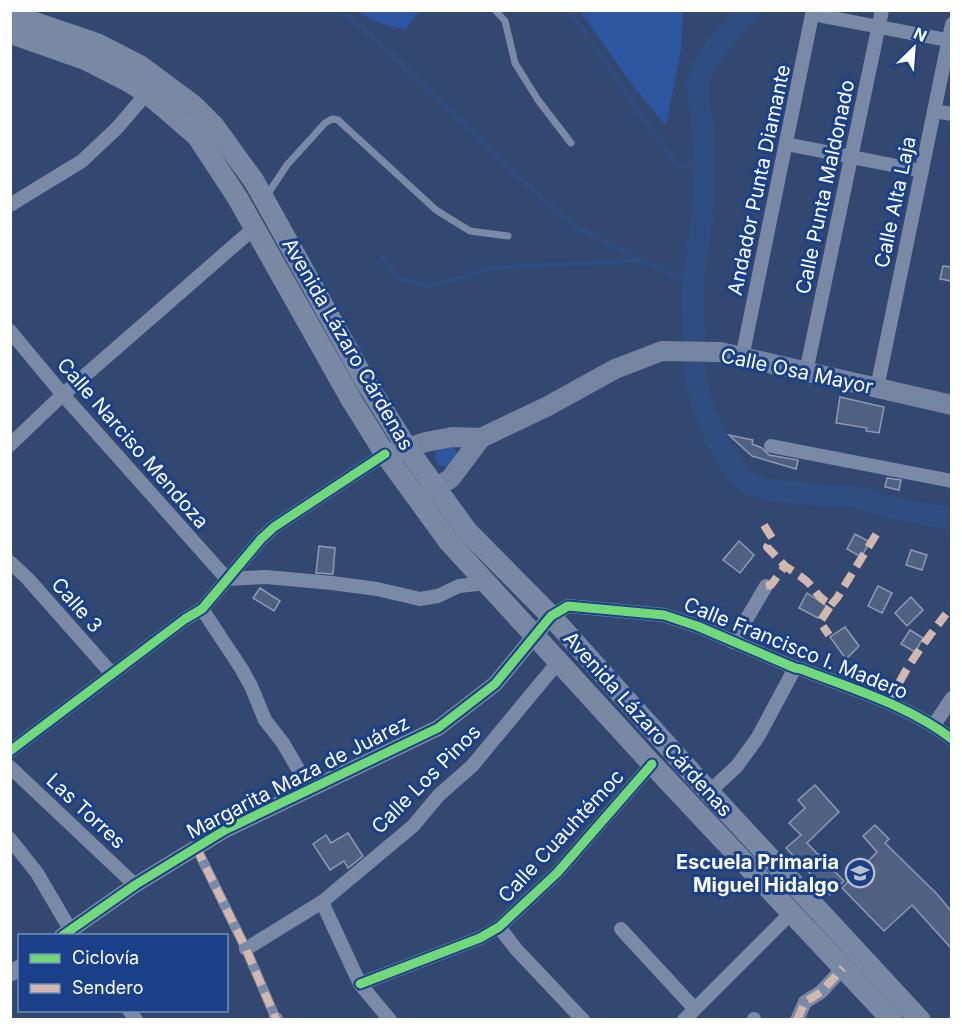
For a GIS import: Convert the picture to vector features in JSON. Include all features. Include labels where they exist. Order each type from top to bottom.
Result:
[{"type":"main road","name":"Avenida Lázaro Cárdenas","points":[[10,14],[98,44],[139,65],[193,105],[214,126],[254,181],[364,379],[407,448],[467,531],[551,616],[709,792],[920,1020]]},
{"type":"main road","name":"Avenida Lázaro Cárdenas","points":[[10,33],[84,59],[147,93],[197,136],[237,197],[352,401],[385,454],[449,542],[652,764],[892,1020]]},
{"type":"main road","name":"Calle Osa Mayor","points":[[385,454],[452,437],[481,438],[548,406],[615,369],[662,351],[720,352],[877,388],[950,399]]},
{"type":"main road","name":"Calle Osa Mayor","points":[[419,500],[452,478],[481,438]]},
{"type":"street","name":"Calle Punta Maldonado","points":[[806,372],[882,10]]},
{"type":"street","points":[[813,12],[950,41]]},
{"type":"street","name":"Andador Punta Diamante","points":[[742,358],[813,12]]},
{"type":"street","name":"Calle Alta Laja","points":[[877,388],[950,41],[951,24]]},
{"type":"street","points":[[10,205],[82,161],[117,128],[147,93]]},
{"type":"street","points":[[934,111],[951,114]]},
{"type":"street","points":[[786,144],[922,171]]},
{"type":"street","points":[[10,445],[254,229]]},
{"type":"street","name":"Calle Narciso Mendoza","points":[[10,331],[64,396],[227,579]]},
{"type":"street","points":[[771,446],[951,477]]},
{"type":"street","points":[[10,751],[184,619],[202,609],[261,539],[274,527],[385,454]]},
{"type":"street","name":"Calle 3","points":[[10,562],[28,579],[112,674]]},
{"type":"street","points":[[227,579],[266,577],[332,583],[377,589],[420,599],[438,596],[459,586],[486,583]]},
{"type":"street","points":[[733,642],[766,586]]},
{"type":"street","name":"Calle Francisco I. Madero","points":[[551,616],[568,606],[664,615],[899,707],[934,725],[951,739]]},
{"type":"street","points":[[202,609],[241,668],[265,720],[283,743],[309,788]]},
{"type":"street","name":"Margarita Maza de Juárez","points":[[69,934],[135,885],[225,830],[438,728],[495,684],[551,616]]},
{"type":"street","name":"Calle Los Pinos","points":[[246,949],[321,902],[413,826],[439,795],[472,766],[559,661]]},
{"type":"street","points":[[709,792],[737,766],[759,737],[795,668]]},
{"type":"street","points":[[934,725],[951,698]]},
{"type":"street","name":"Calle Cuauhtémoc","points":[[360,984],[480,938],[499,927],[556,873],[652,764]]},
{"type":"street","name":"Las Torres","points":[[10,767],[135,885]]},
{"type":"street","points":[[10,839],[37,873],[69,934]]},
{"type":"street","points":[[196,847],[246,949],[276,1019]]},
{"type":"street","points":[[321,902],[360,984],[390,1020]]},
{"type":"street","points":[[684,1020],[791,913]]},
{"type":"street","points":[[499,927],[516,950],[583,1020]]},
{"type":"street","points":[[621,929],[694,1008]]},
{"type":"street","points":[[797,1020],[805,1002],[821,992],[843,968]]},
{"type":"lane","points":[[495,10],[505,21],[515,63],[538,100],[571,143]]},
{"type":"lane","points":[[264,199],[287,165],[332,118],[338,120],[436,210],[470,231],[508,236]]},
{"type":"shaded area","points":[[357,11],[420,11],[405,30],[374,21]]},
{"type":"shaded area","points":[[580,11],[683,11],[681,49],[666,126],[631,83]]},
{"type":"shaded area","points":[[446,445],[454,448],[457,456],[454,464],[446,467],[438,464],[435,456],[438,448]]},
{"type":"building","points":[[943,266],[951,267],[951,281],[940,279]]},
{"type":"building","points":[[840,397],[884,407],[879,433],[866,431],[867,428],[836,423]]},
{"type":"building","points":[[729,435],[753,440],[752,444],[762,448],[769,455],[798,460],[796,469],[752,456]]},
{"type":"building","points":[[887,478],[901,480],[899,490],[885,487]]},
{"type":"building","points":[[855,534],[870,542],[861,557],[847,549]]},
{"type":"building","points":[[739,541],[754,555],[740,573],[723,560]]},
{"type":"building","points":[[319,546],[335,548],[333,574],[316,573]]},
{"type":"building","points":[[911,550],[927,555],[922,570],[906,565]]},
{"type":"building","points":[[878,586],[892,593],[882,613],[868,606]]},
{"type":"building","points":[[260,588],[280,601],[274,611],[253,598]]},
{"type":"building","points":[[807,593],[828,607],[818,618],[799,608]]},
{"type":"building","points":[[911,597],[923,610],[907,626],[895,613]]},
{"type":"building","points":[[845,627],[859,646],[846,659],[830,637]]},
{"type":"building","points":[[910,630],[923,638],[915,652],[901,644]]},
{"type":"building","points":[[815,785],[839,812],[807,843],[844,881],[830,895],[786,848],[801,835],[789,823],[805,808],[798,800]]},
{"type":"building","points":[[875,825],[889,839],[885,843],[951,911],[951,948],[912,905],[884,931],[842,888],[877,852],[863,836]]},
{"type":"building","points":[[348,833],[363,856],[348,868],[344,861],[330,870],[313,844],[326,835],[331,843]]},
{"type":"waterway","points":[[338,10],[358,23],[543,199],[581,230],[642,260]]},
{"type":"waterway","points":[[569,10],[676,165],[703,168]]},
{"type":"waterway","points":[[750,10],[709,58],[701,73],[697,88],[704,140],[704,202],[693,285],[693,313],[696,382],[703,407],[717,442],[732,466],[745,481],[763,489],[824,496],[853,496],[893,508],[952,519]]},
{"type":"waterway","points":[[382,258],[399,279],[431,286],[493,268],[642,260],[693,285]]},
{"type":"marked path","points":[[764,525],[772,538],[767,547],[785,566]]},
{"type":"marked path","points":[[831,605],[877,533]]},
{"type":"marked path","points":[[766,586],[771,585],[785,566],[803,579],[820,598],[831,605],[820,622],[829,635]]},
{"type":"marked path","points":[[890,703],[907,668],[946,614]]},
{"type":"marked path","points":[[196,847],[246,949],[276,1019]]},
{"type":"marked path","points":[[797,1020],[805,1002],[821,992],[843,968]]},
{"type":"cycle path","points":[[10,751],[185,619],[202,609],[261,539],[274,527],[385,454]]},
{"type":"cycle path","points":[[65,934],[135,885],[225,830],[438,728],[495,684],[551,616],[568,606],[664,615],[697,626],[795,668],[898,707],[952,739]]},
{"type":"cycle path","points":[[360,984],[480,938],[499,927],[557,873],[652,764]]},
{"type":"place","name":"Escuela Primaria Miguel Hidalgo","points":[[860,873]]}]
